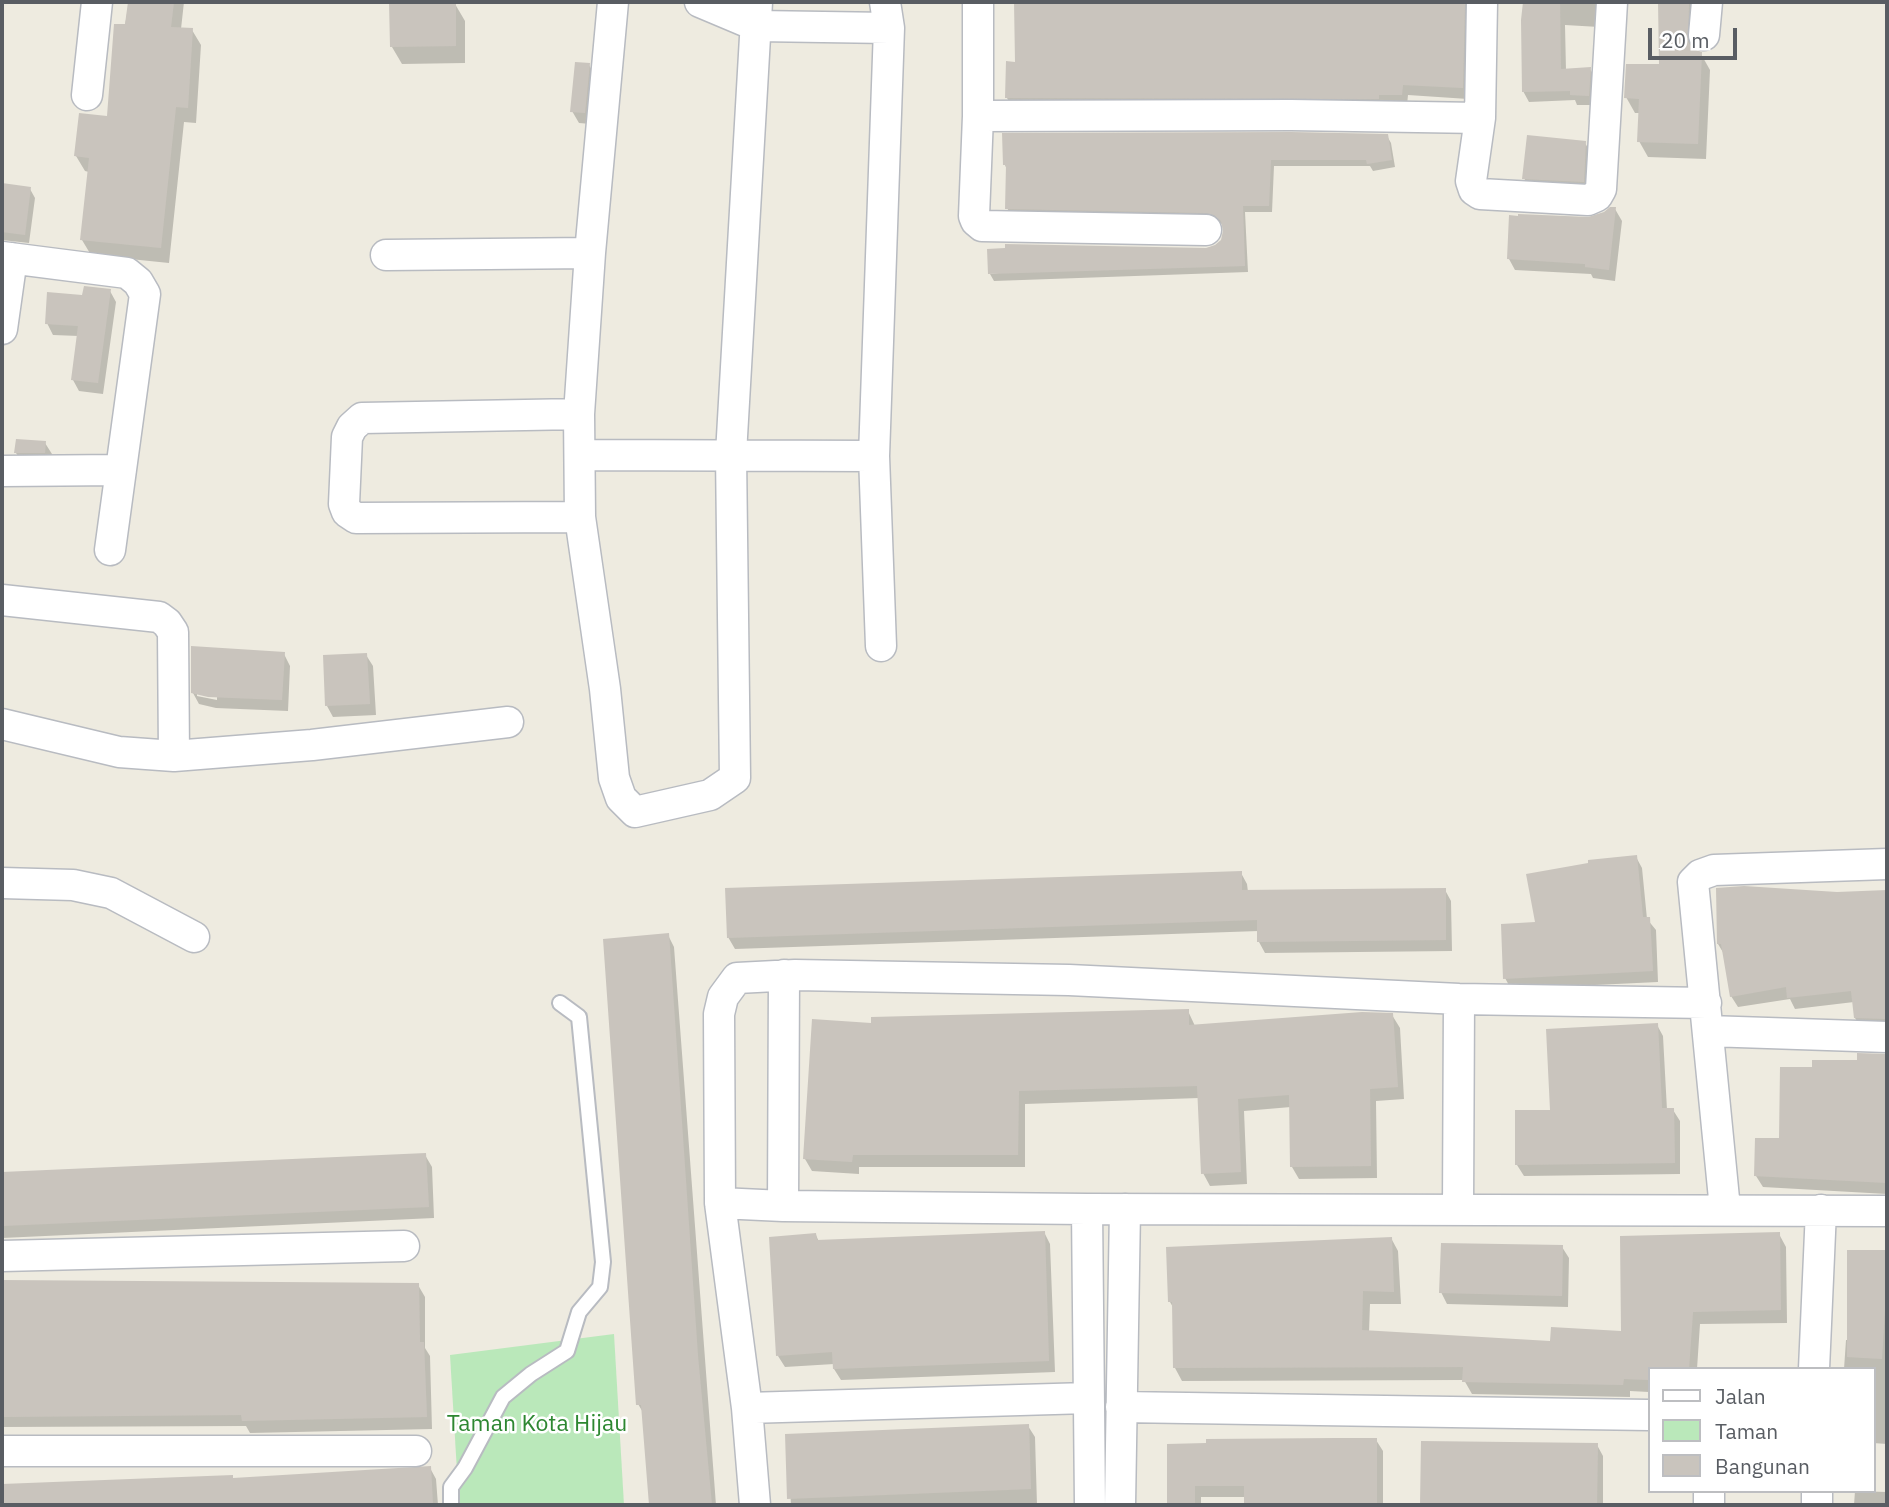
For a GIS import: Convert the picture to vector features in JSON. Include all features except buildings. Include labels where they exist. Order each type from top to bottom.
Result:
[{"type":"street","points":[[87,95],[97,2]]},
{"type":"street","points":[[613,2],[590,253],[579,414],[580,517],[605,689],[614,778],[621,798],[635,812],[709,795],[734,778],[731,454],[757,14]]},
{"type":"street","points":[[700,2],[757,14],[887,15],[874,456],[881,646]]},
{"type":"street","points":[[978,2],[976,221],[982,226],[1206,230]]},
{"type":"street","points":[[1482,2],[1480,118],[1471,181],[1474,190],[1480,194],[1588,200],[1597,196],[1601,189],[1612,2]]},
{"type":"street","points":[[1704,35],[1707,2]]},
{"type":"street","points":[[978,116],[1291,115],[1480,118]]},
{"type":"street","points":[[386,255],[590,253]]},
{"type":"street","points":[[2,329],[7,257],[127,273],[138,282],[145,294],[110,551]]},
{"type":"street","points":[[579,414],[362,418],[352,427],[347,437],[344,504],[346,512],[356,518],[580,517]]},
{"type":"street","points":[[580,455],[874,456]]},
{"type":"street","points":[[2,471],[121,470]]},
{"type":"street","points":[[2,600],[159,617],[167,623],[173,632],[174,756]]},
{"type":"street","points":[[2,724],[118,752],[174,756],[312,745],[508,722]]},
{"type":"street","points":[[1725,1209],[1693,893],[1695,878],[1714,870],[1887,864]]},
{"type":"street","points":[[2,883],[73,885],[111,893],[194,937]]},
{"type":"street","points":[[755,1505],[747,1408],[720,1203],[719,1014],[723,997],[737,978],[784,975],[1069,980],[1459,999],[1707,1017],[1887,1037]]},
{"type":"street","points":[[783,1206],[784,975]]},
{"type":"street","points":[[1458,1209],[1459,999]]},
{"type":"street","points":[[720,1203],[1087,1209],[1887,1211]]},
{"type":"street","points":[[1087,1209],[1090,1505]]},
{"type":"street","points":[[1120,1505],[1125,1209]]},
{"type":"street","points":[[1814,1367],[1821,1210]]},
{"type":"street","points":[[2,1256],[404,1246]]},
{"type":"street","points":[[747,1408],[1088,1398]]},
{"type":"street","points":[[1121,1407],[1647,1415]]},
{"type":"street","points":[[2,1451],[416,1451]]},
{"type":"lane","points":[[451,1505],[452,1487],[466,1468],[498,1404],[522,1381],[567,1350],[579,1312],[600,1287],[603,1262],[579,1017],[560,1003]]},
{"type":"green space","name":"Taman Kota Hijau","points":[[614,1334],[624,1505],[459,1505],[450,1355]]}]
